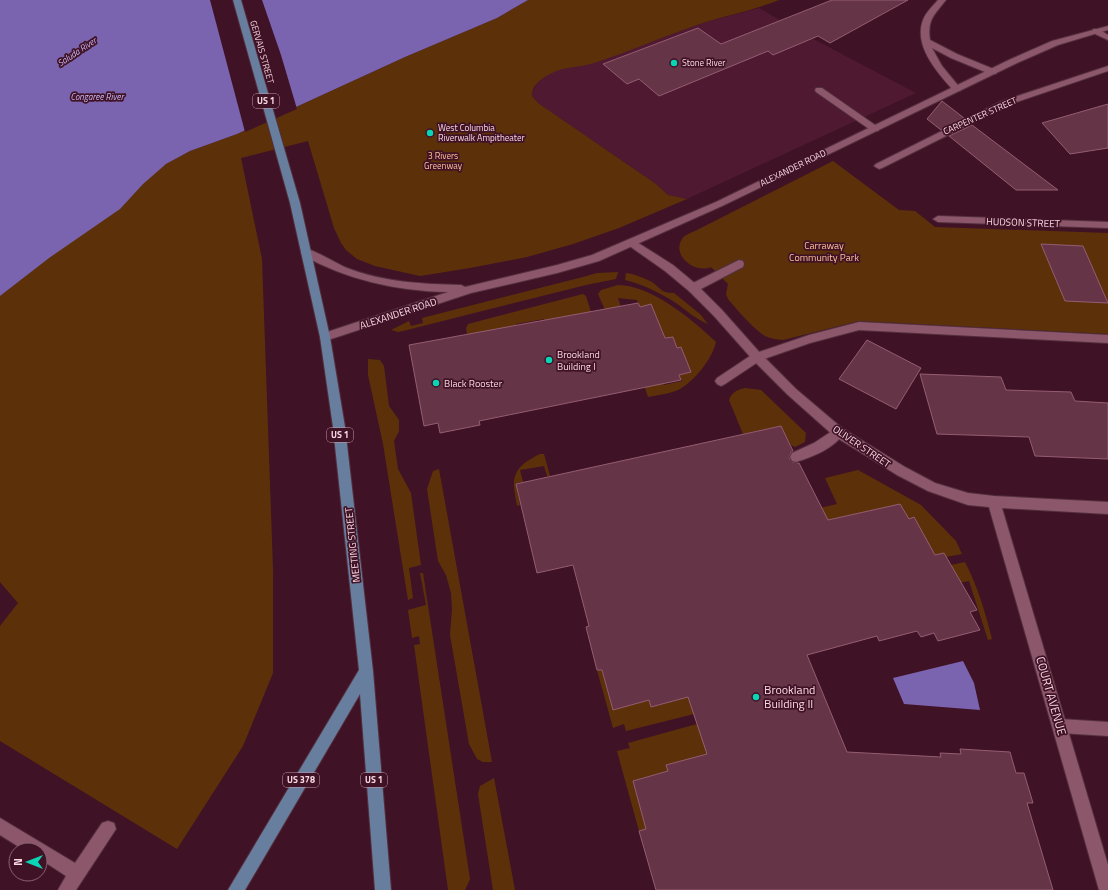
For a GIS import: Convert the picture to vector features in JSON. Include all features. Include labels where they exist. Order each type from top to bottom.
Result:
[{"type":"main road","name":"GERVAIS STREET","points":[[237,0],[295,203]]},
{"type":"main road","name":"MEETING STREET","points":[[295,203],[325,337],[339,428],[366,671],[383,890]]},
{"type":"main road","name":"US 378","points":[[236,890],[366,671]]},
{"type":"street","points":[[942,0],[931,12],[926,21],[924,34],[932,58],[957,89]]},
{"type":"street","name":"ALEXANDER ROAD","points":[[325,337],[470,289],[557,269],[595,258],[719,204],[1055,43],[1108,28]]},
{"type":"street","points":[[1096,31],[1108,38]]},
{"type":"street","points":[[927,42],[954,56],[993,72]]},
{"type":"street","name":"CARPENTER STREET","points":[[879,166],[1005,103],[1108,68]]},
{"type":"street","points":[[819,90],[875,128]]},
{"type":"street","name":"HUDSON STREET","points":[[938,219],[1108,225]]},
{"type":"street","name":"OLIVER STREET","points":[[632,243],[669,268],[693,288],[718,313],[757,357],[792,392],[838,432],[872,454],[932,487],[968,499],[994,502],[1108,508]]},
{"type":"street","name":"ALEXANDER ROAD","points":[[306,252],[329,264],[375,281],[408,287],[470,289]]},
{"type":"street","points":[[693,288],[740,264]]},
{"type":"street","points":[[721,381],[757,357],[809,339],[859,326],[1108,339]]},
{"type":"street","points":[[796,457],[814,451],[838,432]]},
{"type":"street","name":"COURT AVENUE","points":[[994,502],[1108,890]]},
{"type":"street","points":[[1060,726],[1108,729]]},
{"type":"street","points":[[0,826],[27,842]]},
{"type":"street","points":[[66,890],[108,829]]},
{"type":"street","points":[[48,855],[78,874]]},
{"type":"shaded area","points":[[759,8],[802,33],[916,93],[687,199],[668,195],[656,184],[538,103],[532,96],[532,92],[537,84],[545,76],[556,70],[579,65],[703,23]]},
{"type":"green space","name":"3 Rivers Greenway","points":[[528,0],[779,0],[760,7],[712,20],[594,63],[555,71],[535,86],[532,96],[538,103],[656,184],[668,195],[687,199],[619,228],[573,244],[527,257],[420,276],[375,266],[357,259],[346,250],[341,243],[334,228],[308,141],[241,158],[262,259],[273,569],[273,673],[243,746],[177,849],[0,741],[0,626],[18,603],[0,582],[0,296],[166,164],[190,151],[237,134],[405,57],[497,18]]},
{"type":"green space","name":"Carraway Community Park","points":[[833,161],[899,210],[915,211],[935,227],[1108,233],[1108,334],[859,321],[783,340],[765,336],[741,314],[728,299],[726,294],[728,284],[711,267],[705,269],[692,266],[682,257],[679,245],[686,235]]},
{"type":"green space","points":[[618,272],[616,279],[586,285],[403,331],[398,332],[391,330],[409,321],[411,326],[423,323],[422,318],[597,273]]},
{"type":"green space","points":[[626,273],[654,283],[665,292],[674,293],[700,314],[708,324],[658,292],[625,280]]},
{"type":"green space","points":[[618,285],[644,291],[671,305],[684,314],[716,342],[707,362],[696,376],[684,387],[671,392],[648,397],[644,385],[662,381],[664,385],[682,381],[679,375],[691,372],[681,347],[677,348],[673,337],[661,339],[651,305],[640,307],[637,300],[618,298],[621,307],[605,310],[598,294],[601,290]]},
{"type":"green space","points":[[583,294],[586,296],[591,312],[545,324],[544,319],[516,324],[518,329],[482,336],[480,332],[467,334],[466,328],[468,324]]},
{"type":"green space","points":[[368,359],[380,360],[384,366],[389,406],[399,420],[399,431],[394,441],[398,469],[411,493],[421,565],[409,568],[413,598],[408,600],[383,444],[368,375]]},
{"type":"green space","points":[[745,388],[761,390],[806,433],[805,442],[795,447],[791,445],[781,426],[743,434],[729,400],[735,392]]},
{"type":"green space","points":[[540,454],[544,454],[550,476],[547,476],[544,466],[520,470],[523,482],[516,483],[520,505],[517,506],[514,482],[517,472],[526,462]]},
{"type":"green space","points":[[439,469],[492,762],[483,762],[477,759],[469,744],[450,635],[452,609],[451,593],[446,575],[438,561],[427,489],[433,471]]},
{"type":"green space","points":[[858,470],[921,505],[956,541],[962,554],[946,557],[944,553],[929,557],[909,519],[862,517],[725,530],[837,504],[825,478]]},
{"type":"green space","points":[[965,562],[981,600],[992,639],[988,640],[969,581],[958,583],[951,565]]},
{"type":"green space","points":[[420,573],[423,573],[470,879],[465,890],[448,890],[414,645],[420,644],[419,636],[412,638],[408,610],[426,605]]},
{"type":"green space","points":[[681,667],[694,714],[626,731],[624,724],[613,728],[597,670],[602,670],[613,710],[649,700],[651,707],[678,700]]},
{"type":"green space","points":[[697,724],[725,750],[668,771],[633,781],[646,829],[639,831],[617,751],[630,748],[628,743]]},
{"type":"green space","points":[[494,778],[515,890],[493,890],[478,794],[480,786]]},
{"type":"water","name":"Congaree River","points":[[0,0],[528,0],[497,18],[405,57],[237,134],[190,151],[166,164],[143,184],[120,209],[49,258],[0,296]]},
{"type":"water","points":[[963,661],[974,683],[980,710],[904,704],[893,678]]},
{"type":"pier","points":[[210,0],[262,0],[281,55],[297,109],[245,132]]},
{"type":"building","points":[[832,0],[908,0],[830,43],[818,36],[773,55],[768,51],[659,96],[639,79],[627,84],[603,64],[698,28],[721,44]]},
{"type":"building","points":[[942,101],[964,118],[941,130],[927,119]]},
{"type":"building","points":[[1108,104],[1108,148],[1070,154],[1042,123]]},
{"type":"building","points":[[972,125],[1058,190],[1016,190],[949,136]]},
{"type":"building","points":[[1041,244],[1083,246],[1108,303],[1065,301]]},
{"type":"building","name":"Brookland Building I","points":[[638,303],[640,307],[651,304],[665,338],[673,337],[677,348],[681,347],[691,372],[679,375],[681,380],[479,421],[480,425],[440,433],[438,423],[424,426],[409,345]]},
{"type":"building","points":[[867,340],[921,368],[896,409],[839,379]]},
{"type":"building","points":[[920,374],[1001,377],[1006,390],[1071,392],[1075,401],[1108,403],[1108,459],[1035,456],[1029,437],[937,434]]},
{"type":"building","name":"Brookland Building II","points":[[781,426],[793,451],[791,452],[789,458],[792,462],[799,463],[828,520],[900,504],[909,519],[914,517],[935,555],[944,553],[977,610],[970,612],[980,630],[938,641],[934,633],[921,637],[917,631],[879,641],[877,636],[807,655],[847,752],[941,757],[940,753],[961,754],[960,749],[1010,752],[1016,773],[1024,773],[1033,803],[1027,803],[1053,890],[656,890],[639,831],[646,829],[633,781],[668,771],[666,765],[707,754],[688,697],[651,707],[649,700],[613,710],[602,670],[597,670],[586,627],[589,626],[573,565],[537,573],[516,484]]},
{"type":"place","name":"Stone River","points":[[674,63]]},
{"type":"place","name":"West Columbia Riverwalk Ampitheater","points":[[430,133]]},
{"type":"place","name":"Brookland Building I","points":[[549,360]]},
{"type":"place","name":"Black Rooster","points":[[436,383]]},
{"type":"place","name":"Brookland Building II","points":[[756,697]]},
{"type":"water label","name":"Saluda River","points":[[77,52]]}]
